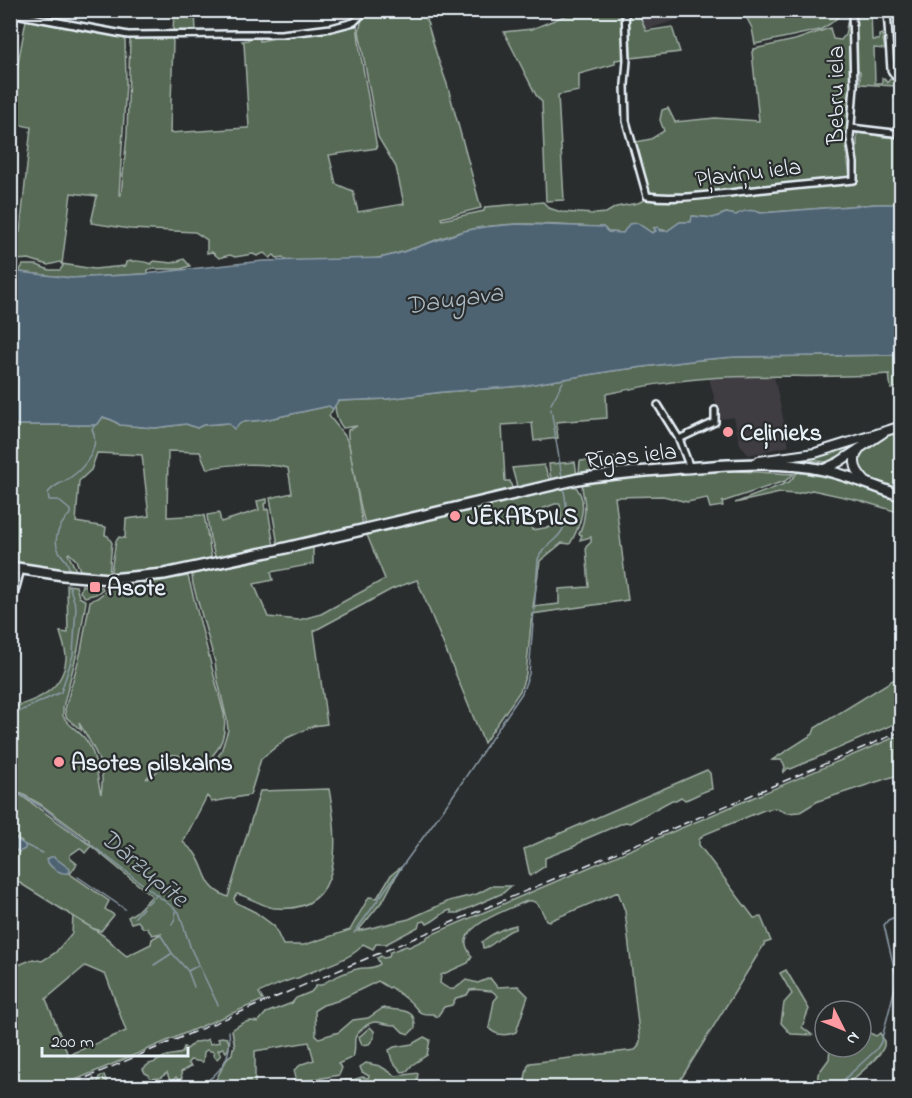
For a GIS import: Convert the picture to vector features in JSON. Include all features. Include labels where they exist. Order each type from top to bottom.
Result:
[{"type":"highway","name":"Rīgas iela","points":[[10,567],[110,579],[140,577],[214,565],[587,478],[749,464]]},
{"type":"highway","points":[[749,464],[822,470],[902,496]]},
{"type":"main road","name":"Rīgas iela","points":[[749,464],[815,453],[902,426]]},
{"type":"main road","points":[[822,470],[884,432]]},
{"type":"main road","points":[[860,448],[855,456],[855,466],[857,472],[868,484]]},
{"type":"main road","points":[[809,468],[808,459],[815,453]]},
{"type":"street","points":[[10,13],[128,35],[281,34],[331,28],[354,22],[366,10]]},
{"type":"street","name":"Pļaviņu iela","points":[[625,10],[626,121],[647,196],[684,197],[814,182],[854,180]]},
{"type":"street","name":"Bebru iela","points":[[852,10],[854,86],[850,138],[854,180]]},
{"type":"street","points":[[887,10],[891,70],[895,76],[902,77]]},
{"type":"street","points":[[851,128],[902,134]]},
{"type":"street","points":[[658,405],[679,439],[690,468]]},
{"type":"street","points":[[679,439],[715,422],[715,410]]},
{"type":"street","points":[[10,610],[21,569]]},
{"type":"shaded area","points":[[625,10],[704,11],[629,35]]},
{"type":"shaded area","points":[[774,376],[789,446],[748,455],[740,444],[734,417],[720,419],[709,378]]},
{"type":"green space","points":[[579,10],[638,11],[646,31],[672,27],[680,52],[615,60],[615,64],[579,74],[579,91],[558,95],[564,200],[546,201],[542,102],[536,95],[504,32],[532,29]]},
{"type":"green space","points":[[55,11],[79,11],[68,18],[54,20]]},
{"type":"green space","points":[[174,11],[195,11],[196,31],[173,32]]},
{"type":"green space","points":[[376,11],[424,11],[447,84],[481,208],[441,218],[442,220],[484,211],[485,207],[543,202],[549,208],[561,212],[595,214],[606,213],[616,207],[638,203],[648,198],[673,199],[678,202],[686,199],[855,182],[857,131],[883,137],[901,138],[901,204],[761,213],[748,211],[736,215],[726,213],[713,218],[693,216],[691,222],[680,222],[667,231],[654,228],[656,231],[652,233],[637,223],[623,233],[608,232],[603,227],[499,225],[471,229],[383,257],[347,261],[286,261],[283,257],[277,258],[274,255],[270,258],[264,253],[257,256],[253,254],[235,257],[230,255],[219,258],[212,252],[207,253],[207,240],[195,232],[130,229],[91,223],[97,196],[71,193],[62,264],[94,269],[125,266],[129,261],[151,264],[154,261],[172,263],[184,259],[190,266],[181,269],[151,269],[148,270],[148,274],[71,278],[19,272],[23,265],[37,265],[49,270],[60,270],[63,266],[60,262],[48,265],[29,259],[16,260],[15,265],[11,262],[12,231],[20,232],[31,127],[11,123],[10,68],[17,69],[26,20],[125,38],[126,83],[119,195],[121,195],[127,135],[130,40],[132,37],[172,37],[170,133],[249,128],[244,43],[242,41],[259,36],[260,41],[276,36],[357,23],[377,148],[329,155],[336,184],[353,191],[358,212],[404,204],[396,167],[378,137],[359,31],[362,19]]},
{"type":"green space","points":[[743,11],[845,11],[820,30],[755,44],[752,28]]},
{"type":"green space","points":[[861,11],[871,11],[872,40],[879,40],[879,35],[882,34],[885,49],[874,48],[875,83],[882,83],[882,78],[887,83],[890,79],[900,82],[901,97],[895,98],[895,86],[860,84],[860,71],[857,70],[856,15]]},
{"type":"green space","points":[[849,13],[850,112],[847,132],[844,133],[850,177],[671,195],[648,194],[636,142],[651,139],[664,131],[660,120],[662,110],[668,108],[675,122],[715,118],[759,121],[752,52],[754,49],[795,40],[830,28],[833,39],[841,40],[845,35]]},
{"type":"green space","points":[[901,355],[901,387],[891,389],[889,374],[697,379],[606,394],[607,418],[556,422],[558,438],[534,441],[532,423],[502,425],[505,481],[510,481],[513,491],[366,525],[348,436],[348,430],[357,426],[343,428],[338,420],[335,407],[338,401],[387,399],[522,386],[699,360],[734,357]]},
{"type":"green space","points":[[329,406],[333,409],[329,416],[345,436],[349,445],[363,526],[278,545],[270,498],[292,493],[288,468],[247,464],[207,469],[200,452],[168,451],[167,517],[204,515],[212,561],[154,572],[113,575],[111,571],[116,541],[119,537],[125,538],[126,519],[149,516],[142,455],[97,453],[91,470],[79,481],[76,522],[106,527],[105,535],[112,543],[109,574],[81,573],[76,560],[69,553],[76,570],[73,572],[11,562],[11,425],[95,425],[102,417],[120,425],[155,428],[186,424],[197,428],[203,425],[228,423],[234,428],[242,422],[264,420]]},
{"type":"green space","points":[[901,429],[901,491],[866,477],[856,465],[861,451]]},
{"type":"green space","points":[[865,441],[832,463],[811,460],[812,457]]},
{"type":"green space","points":[[622,457],[622,470],[602,470],[608,458]]},
{"type":"green space","points":[[591,460],[593,472],[579,474],[580,461]]},
{"type":"green space","points":[[575,462],[577,475],[552,481],[549,464]]},
{"type":"green space","points":[[544,465],[550,481],[518,490],[512,468]]},
{"type":"green space","points":[[737,469],[738,471],[794,474],[785,481],[722,502],[723,506],[710,508],[707,498],[687,502],[663,496],[615,497],[628,600],[532,614],[526,674],[520,691],[484,743],[417,580],[392,589],[314,631],[327,724],[313,726],[287,738],[261,759],[250,795],[212,802],[207,796],[183,842],[194,852],[214,888],[228,897],[260,791],[329,789],[335,849],[332,869],[326,886],[315,899],[298,907],[275,908],[237,894],[234,898],[235,902],[255,912],[274,926],[283,945],[304,945],[350,930],[369,897],[377,898],[391,875],[401,867],[384,899],[358,931],[409,919],[449,901],[477,894],[492,886],[511,886],[503,893],[458,913],[448,911],[427,924],[425,921],[420,922],[418,927],[386,944],[376,944],[373,949],[363,944],[343,959],[259,993],[263,1000],[59,1087],[11,1088],[11,968],[33,959],[42,961],[55,953],[72,933],[73,916],[10,877],[11,847],[19,852],[22,842],[11,835],[11,790],[90,845],[90,841],[40,804],[11,788],[11,708],[48,692],[60,679],[66,656],[60,632],[68,633],[67,585],[76,586],[79,597],[86,601],[63,716],[90,746],[101,794],[102,774],[98,757],[79,723],[81,730],[66,717],[65,709],[81,651],[90,601],[110,588],[188,576],[224,714],[225,725],[222,741],[209,764],[203,767],[198,766],[183,757],[171,755],[161,762],[146,779],[170,758],[204,769],[212,765],[221,752],[228,730],[215,662],[193,584],[194,573],[313,546],[313,564],[271,572],[273,580],[254,584],[268,617],[299,620],[321,614],[385,579],[367,535],[318,545],[573,484],[581,498],[580,522],[570,544],[562,543],[540,561],[533,607],[559,604],[559,589],[589,587],[586,547],[591,542],[591,537],[580,540],[582,535],[579,534],[585,512],[583,483],[603,479]],"holes":[[[560,504],[562,525],[532,530],[531,513]],[[91,846],[152,896],[128,917],[131,923],[138,921],[152,935],[162,933],[152,939],[151,944],[127,956],[93,928],[101,931],[114,915],[105,909],[109,901],[70,874],[77,864],[70,858],[70,855],[80,848],[85,853]],[[85,966],[106,975],[126,1031],[68,1055],[46,999]]]},
{"type":"green space","points":[[798,472],[835,479],[901,501],[901,513],[858,500],[812,490],[796,494],[780,493],[735,503],[789,482]]},
{"type":"green space","points":[[267,499],[267,503],[264,504],[265,510],[268,509],[274,547],[216,560],[207,515],[219,513],[221,522],[259,510],[257,501]]},
{"type":"green space","points":[[82,585],[103,589],[85,597],[80,592]]},
{"type":"green space","points":[[901,675],[901,721],[791,769],[788,768],[783,773],[785,767],[783,762],[772,760],[813,734],[815,728]]},
{"type":"green space","points":[[900,735],[901,774],[818,801],[800,812],[787,813],[775,808],[764,810],[703,835],[699,840],[699,845],[754,918],[761,917],[771,941],[765,943],[676,1087],[523,1087],[530,1063],[635,1050],[638,1047],[640,1041],[625,911],[618,892],[549,921],[546,920],[537,904],[527,901],[500,912],[472,930],[467,937],[466,946],[472,957],[468,963],[441,975],[440,983],[454,989],[466,980],[478,983],[490,978],[497,987],[518,986],[528,996],[516,1032],[494,1033],[489,1028],[494,1001],[498,996],[492,991],[470,990],[467,995],[456,998],[452,1005],[444,1007],[437,1017],[420,1012],[391,987],[378,981],[315,1010],[316,1036],[319,1038],[339,1032],[353,1020],[368,1018],[383,1008],[405,1011],[413,1016],[415,1028],[409,1034],[396,1025],[371,1023],[356,1035],[353,1057],[338,1064],[342,1068],[339,1075],[306,1081],[305,1087],[285,1087],[296,1078],[294,1070],[314,1060],[309,1042],[255,1051],[255,1087],[212,1087],[235,1047],[232,1030],[247,1022],[258,1022],[266,1013],[292,1003],[296,998],[311,992],[317,985],[322,985],[353,970],[376,966],[380,964],[377,958],[389,957],[390,952],[409,947],[428,936]]},
{"type":"green space","points":[[707,770],[710,773],[712,789],[685,800],[681,797],[672,800],[630,823],[625,822],[545,858],[545,866],[530,876],[524,849]]},
{"type":"green space","points":[[516,925],[515,929],[483,948],[482,942],[489,937],[502,929]]},
{"type":"green space","points":[[786,970],[809,1009],[802,1027],[812,1035],[791,1034],[781,1023],[784,1003],[792,994],[780,973]]},
{"type":"green space","points":[[370,1027],[374,1031],[374,1038],[369,1044],[362,1045],[359,1037]]},
{"type":"green space","points":[[880,1033],[882,1036],[884,1046],[882,1051],[843,1087],[817,1087],[818,1074],[829,1059],[873,1059],[873,1035],[876,1036]]},
{"type":"green space","points":[[424,1037],[430,1040],[427,1055],[407,1071],[402,1072],[392,1061],[389,1050],[412,1044]]},
{"type":"green space","points":[[227,1038],[229,1042],[226,1052],[223,1048],[218,1050],[221,1055],[217,1059],[213,1055],[214,1052],[207,1050],[204,1052],[203,1062],[190,1060],[188,1063],[191,1066],[181,1072],[182,1078],[174,1079],[173,1087],[168,1083],[167,1073],[160,1078],[150,1079],[143,1069],[165,1057],[182,1053],[184,1047],[187,1049],[195,1042],[208,1039],[210,1044],[220,1042],[218,1039]]},
{"type":"green space","points":[[366,1063],[380,1066],[396,1076],[418,1073],[417,1081],[413,1087],[335,1087],[345,1080],[368,1078],[369,1076],[362,1072],[360,1067]]},
{"type":"green space","points":[[104,1075],[109,1087],[82,1087],[87,1086],[93,1078],[95,1081],[93,1084],[98,1082],[99,1077]]},
{"type":"water","name":"Daugava","points":[[901,204],[901,355],[734,357],[699,360],[522,386],[387,399],[338,401],[333,409],[329,406],[264,420],[242,422],[234,429],[228,423],[203,425],[197,428],[186,424],[155,428],[120,425],[103,417],[95,425],[11,425],[11,271],[71,278],[144,274],[263,261],[380,258],[464,231],[484,227],[518,224],[603,227],[608,232],[623,233],[629,224],[637,223],[652,233],[656,231],[654,228],[658,227],[661,231],[667,231],[680,222],[691,222],[692,216],[713,218],[726,213],[736,215],[749,211],[761,213]]},
{"type":"water","points":[[10,835],[25,845],[25,849],[19,852],[11,847]]},
{"type":"water","points":[[54,857],[70,869],[69,873],[62,873],[53,868],[47,860]]},
{"type":"waterway","points":[[551,404],[563,382]]},
{"type":"waterway","points":[[551,409],[562,477]]},
{"type":"waterway","name":"Dārzupīte","points":[[69,569],[56,542],[58,532],[70,514],[70,510],[58,500],[49,500],[48,493],[76,473],[86,462],[93,449],[92,429],[95,425]]},
{"type":"waterway","points":[[354,933],[450,800],[522,693],[529,674],[538,559],[563,529],[567,511],[564,490]]},
{"type":"waterway","name":"Dārzupīte","points":[[10,716],[61,692],[73,655],[76,607],[69,585]]},
{"type":"waterway","name":"Dārzupīte","points":[[10,789],[42,807],[179,912],[191,949],[218,1005]]},
{"type":"waterway","points":[[10,814],[19,795]]},
{"type":"waterway","points":[[25,845],[43,853]]},
{"type":"waterway","points":[[78,877],[125,909]]},
{"type":"waterway","points":[[147,904],[157,895]]},
{"type":"waterway","points":[[135,917],[143,908]]},
{"type":"waterway","points":[[172,924],[175,911]]},
{"type":"waterway","points":[[835,1088],[876,1050],[881,1042],[897,980],[884,925],[888,920],[902,914]]},
{"type":"waterway","points":[[160,934],[172,953],[188,971],[199,965]]},
{"type":"waterway","points":[[154,965],[171,954]]},
{"type":"waterway","points":[[188,971],[194,987]]},
{"type":"waterway","name":"Dārzupīte","points":[[198,1088],[219,1071],[227,1057],[229,1031]]},
{"type":"railway","points":[[62,1088],[902,731]]},
{"type":"place","name":"Ceļinieks","points":[[728,432]]},
{"type":"place","name":"JĒKABPILS","points":[[455,516]]},
{"type":"place","name":"Asote","points":[[95,587]]},
{"type":"place","name":"Asotes pilskalns","points":[[59,762]]}]
